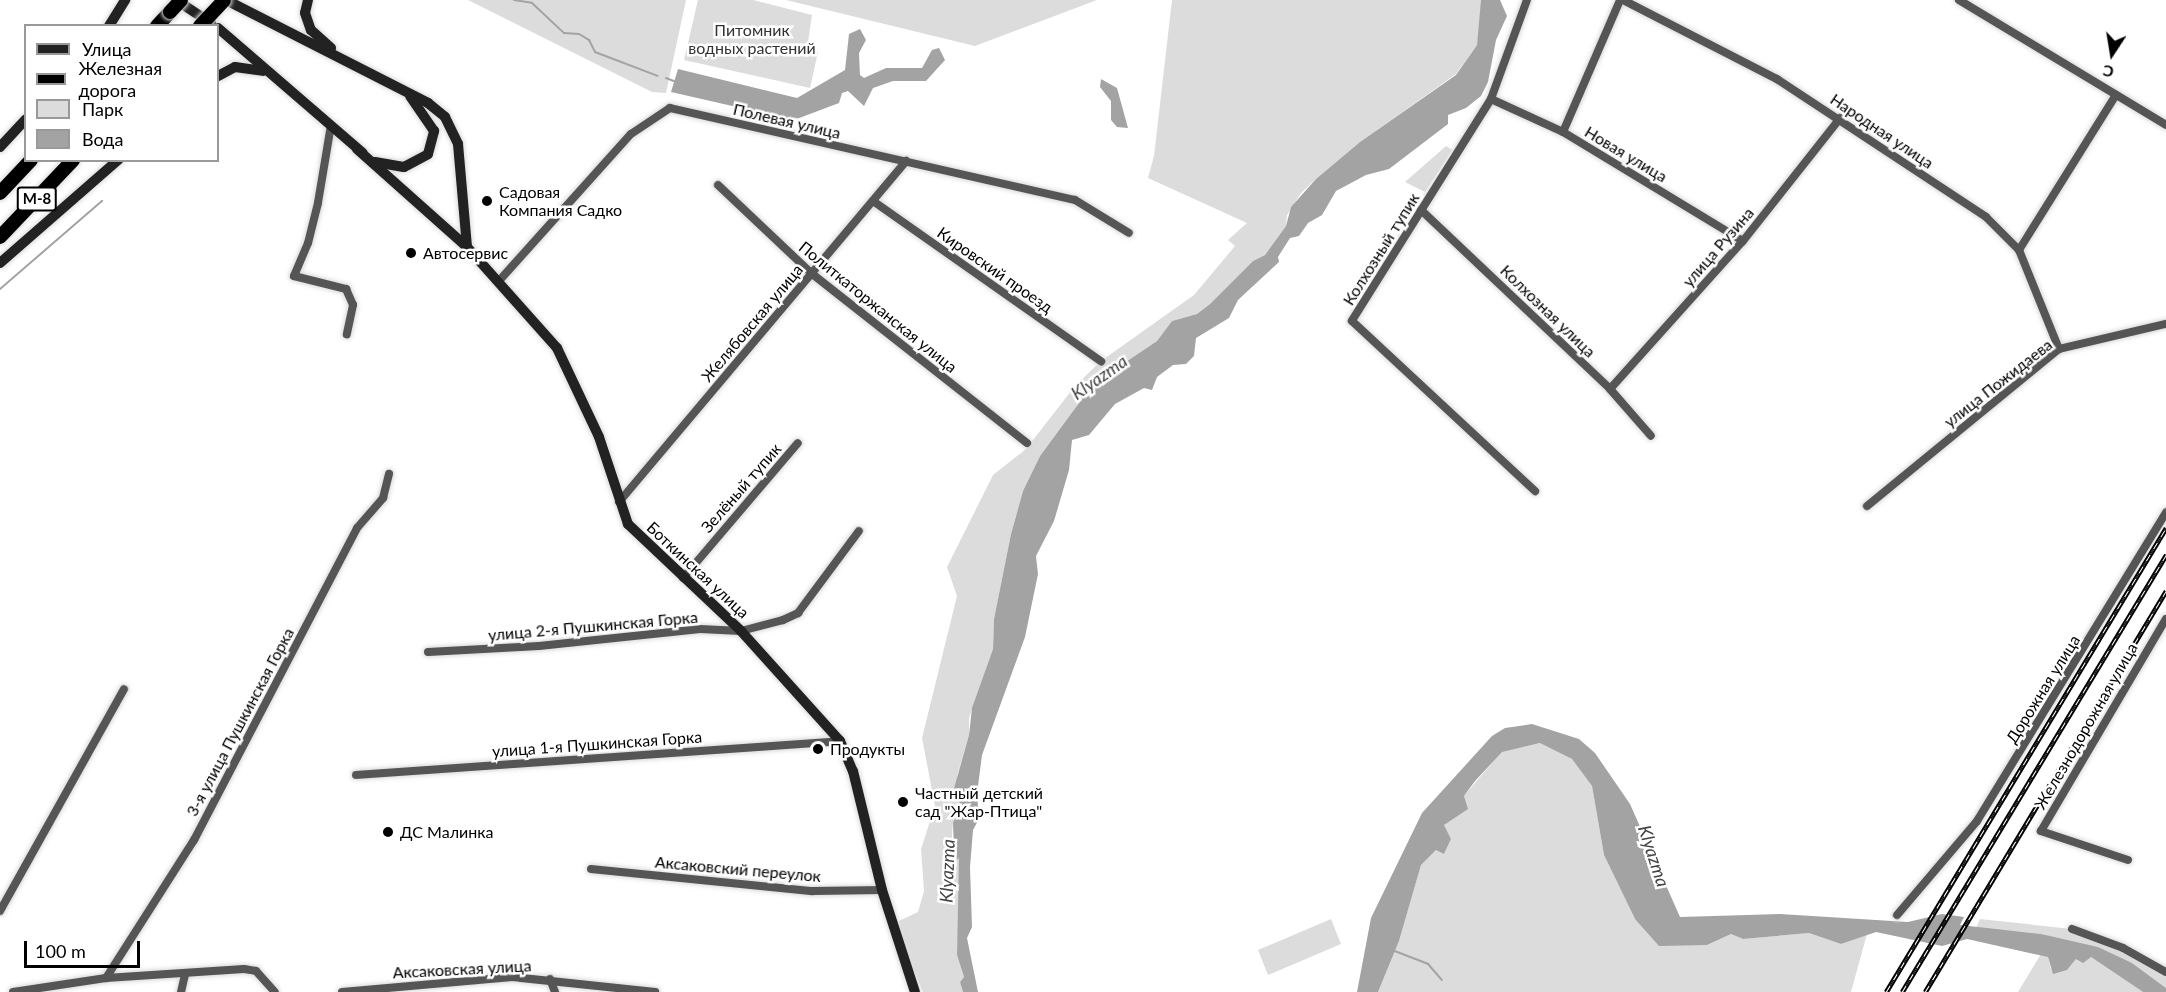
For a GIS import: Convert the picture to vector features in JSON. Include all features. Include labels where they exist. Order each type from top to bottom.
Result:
[{"type":"highway","points":[[202,24],[225,0]]},
{"type":"highway","points":[[159,24],[175,4]]},
{"type":"highway","name":"М-8","points":[[0,194],[29,162]]},
{"type":"highway","name":"М-8","points":[[0,237],[71,162]]},
{"type":"street","points":[[110,24],[125,0]]},
{"type":"street","points":[[225,0],[406,91],[445,117],[458,144],[468,248]]},
{"type":"street","points":[[308,0],[305,13],[311,30],[352,65]]},
{"type":"street","name":"Колхозный тупик","points":[[1527,0],[1491,99],[1352,321],[1534,491]]},
{"type":"street","points":[[1563,132],[1622,0]]},
{"type":"street","name":"Народная улица","points":[[1622,0],[1777,79],[1840,118],[1986,217],[2019,250],[2059,349]]},
{"type":"street","points":[[1959,0],[2166,125]]},
{"type":"street","points":[[175,4],[210,24]]},
{"type":"street","points":[[219,29],[357,149],[379,164],[396,168],[411,166],[428,154],[434,131],[406,91]]},
{"type":"street","points":[[219,76],[247,65],[279,80]]},
{"type":"street","points":[[2019,250],[2116,95]]},
{"type":"street","name":"Новая улица","points":[[1491,99],[1563,132],[1743,241]]},
{"type":"street","name":"Полевая улица","points":[[498,282],[631,134],[670,108],[1075,200],[1129,233]]},
{"type":"street","name":"улица Рузина","points":[[1610,389],[1743,241],[1840,118]]},
{"type":"street","points":[[0,147],[24,121]]},
{"type":"street","points":[[331,125],[318,203],[308,243],[294,276],[330,282],[346,289],[353,305],[347,334]]},
{"type":"street","name":"Боткинская улица","points":[[357,149],[468,248],[557,348],[599,437],[619,502],[637,536],[741,631],[840,741],[853,771],[882,890],[915,992]]},
{"type":"street","name":"Желябовская улица","points":[[619,502],[906,161]]},
{"type":"street","points":[[0,263],[116,162]]},
{"type":"street","name":"Политкаторжанская улица","points":[[718,185],[811,273],[1027,443]]},
{"type":"street","name":"Кировский проезд","points":[[873,201],[1101,361]]},
{"type":"street","name":"Колхозная улица","points":[[1421,210],[1610,389],[1651,436]]},
{"type":"street","name":"улица Пожидаева","points":[[1867,506],[2059,349],[2166,324]]},
{"type":"street","name":"Зелёный тупик","points":[[683,578],[798,443]]},
{"type":"street","name":"3-я улица Пушкинская Горка","points":[[106,978],[194,840],[357,528],[382,498],[389,474]]},
{"type":"street","name":"Дорожная улица","points":[[1897,915],[1977,821],[2166,512]]},
{"type":"street","name":"улица 2-я Пушкинская Горка","points":[[428,652],[539,646],[700,629],[741,631],[798,614],[859,531]]},
{"type":"street","name":"Железнодорожная улица","points":[[2128,860],[2041,831],[2166,619]]},
{"type":"street","points":[[0,911],[124,689]]},
{"type":"street","name":"улица 1-я Пушкинская Горка","points":[[356,775],[840,741]]},
{"type":"street","name":"Аксаковский переулок","points":[[591,868],[813,891],[882,890]]},
{"type":"street","points":[[2072,929],[2124,948],[2166,972]]},
{"type":"street","points":[[13,992],[106,978],[256,971],[275,992]]},
{"type":"street","points":[[181,992],[185,975]]},
{"type":"street","name":"Аксаковская улица","points":[[342,992],[512,977],[550,979],[655,992]]},
{"type":"street","points":[[550,979],[555,992]]},
{"type":"green space","points":[[468,0],[686,0],[666,93],[652,92]]},
{"type":"green space","name":"Питомник водных растений","points":[[698,0],[753,0],[812,15],[807,49],[818,52],[810,88],[684,60]]},
{"type":"green space","points":[[786,0],[1097,0],[975,46]]},
{"type":"green space","points":[[1172,0],[1481,0],[1483,6],[1477,45],[1456,74],[1360,142],[1316,179],[1301,193],[1287,215],[1286,226],[1265,255],[1253,261],[1197,314],[1172,321],[1157,341],[1093,384],[1040,456],[1023,491],[1011,534],[994,619],[993,649],[969,718],[969,735],[957,776],[963,808],[953,822],[950,862],[953,865],[959,858],[961,873],[957,955],[964,977],[960,982],[963,992],[923,992],[901,941],[899,921],[918,912],[924,891],[921,849],[935,806],[922,738],[957,596],[947,567],[993,475],[1026,449],[1075,386],[1101,361],[1194,295],[1235,246],[1228,240],[1247,223],[1148,178],[1154,156]]},
{"type":"green space","points":[[1446,146],[1452,150],[1425,192],[1405,182]]},
{"type":"green space","points":[[1541,743],[1572,759],[1592,786],[1604,855],[1635,919],[1707,945],[1731,934],[1743,939],[1809,933],[1841,944],[1867,934],[1851,992],[1378,992],[1399,941],[1421,865],[1437,849],[1444,854],[1451,839],[1444,826],[1447,821],[1465,810],[1464,796],[1502,751]]},
{"type":"green space","points":[[1331,919],[1341,944],[1268,975],[1258,950]]},
{"type":"green space","points":[[1980,919],[2072,929],[2123,948],[2166,973],[2166,988],[2132,963],[2041,934],[1976,928]]},
{"type":"green space","points":[[2041,954],[2048,957],[2051,969],[2067,970],[2076,959],[2091,957],[2143,992],[2018,992]]},
{"type":"water","points":[[1481,0],[1500,0],[1507,16],[1496,40],[1488,82],[1481,96],[1466,108],[1448,115],[1448,124],[1389,169],[1366,175],[1336,191],[1322,215],[1308,223],[1299,236],[1290,238],[1278,257],[1279,262],[1238,300],[1229,318],[1196,338],[1194,356],[1186,364],[1173,365],[1157,377],[1152,390],[1144,388],[1115,404],[1089,435],[1072,440],[1069,470],[1054,521],[1036,556],[1038,574],[1025,637],[982,755],[977,794],[979,819],[973,830],[970,867],[972,927],[967,938],[978,992],[963,992],[960,982],[964,977],[957,955],[959,858],[949,868],[954,854],[953,822],[963,808],[953,792],[969,735],[972,708],[993,649],[994,619],[1011,534],[1023,491],[1040,456],[1093,384],[1157,341],[1172,321],[1197,314],[1253,261],[1265,255],[1286,226],[1291,207],[1316,179],[1360,142],[1456,75],[1477,45]]},
{"type":"water","points":[[860,29],[866,40],[859,53],[860,75],[864,78],[886,68],[922,68],[932,50],[939,48],[945,60],[926,81],[893,81],[873,88],[864,106],[848,91],[842,93],[839,103],[794,120],[671,92],[678,69],[797,98],[845,70],[849,34]]},
{"type":"water","points":[[1101,79],[1117,88],[1128,128],[1117,127],[1111,120],[1111,101],[1100,87]]},
{"type":"water","points":[[1532,724],[1579,739],[1595,753],[1630,804],[1680,917],[1780,914],[1908,922],[1942,914],[1964,917],[1960,925],[2041,934],[2098,947],[2132,963],[2166,988],[2166,992],[2143,992],[2091,957],[2083,963],[2076,959],[2067,970],[2053,974],[2048,957],[1967,939],[1942,946],[1876,932],[1841,944],[1809,933],[1743,939],[1731,934],[1707,945],[1659,946],[1635,919],[1604,855],[1592,786],[1572,759],[1540,743],[1502,752],[1475,781],[1464,796],[1468,809],[1444,825],[1451,839],[1444,854],[1436,850],[1421,865],[1399,941],[1378,992],[1357,992],[1371,918],[1422,813],[1492,736],[1505,728]]},
{"type":"waterway","points":[[514,0],[532,3],[564,33],[579,34],[589,40],[595,52],[658,76]]},
{"type":"waterway","points":[[666,78],[674,81]]},
{"type":"waterway","points":[[0,289],[102,201]]},
{"type":"waterway","points":[[1392,950],[1428,964],[1442,980]]},
{"type":"railway","points":[[1886,992],[2166,528]]},
{"type":"railway","points":[[1902,992],[2166,555]]},
{"type":"railway","points":[[1925,992],[2166,591]]},
{"type":"place","name":"Садовая Компания Садко","points":[[487,201]]},
{"type":"place","name":"Автосервис","points":[[411,253]]},
{"type":"place","name":"Продукты","points":[[818,749]]},
{"type":"place","name":"Частный детский сад \"Жар-Птица\"","points":[[903,802]]},
{"type":"place","name":"ДС Малинка","points":[[388,832]]},
{"type":"water label","name":"Klyazma","points":[[1099,377]]},
{"type":"water label","name":"Klyazma","points":[[1654,856]]},
{"type":"water label","name":"Klyazma","points":[[947,871]]}]
